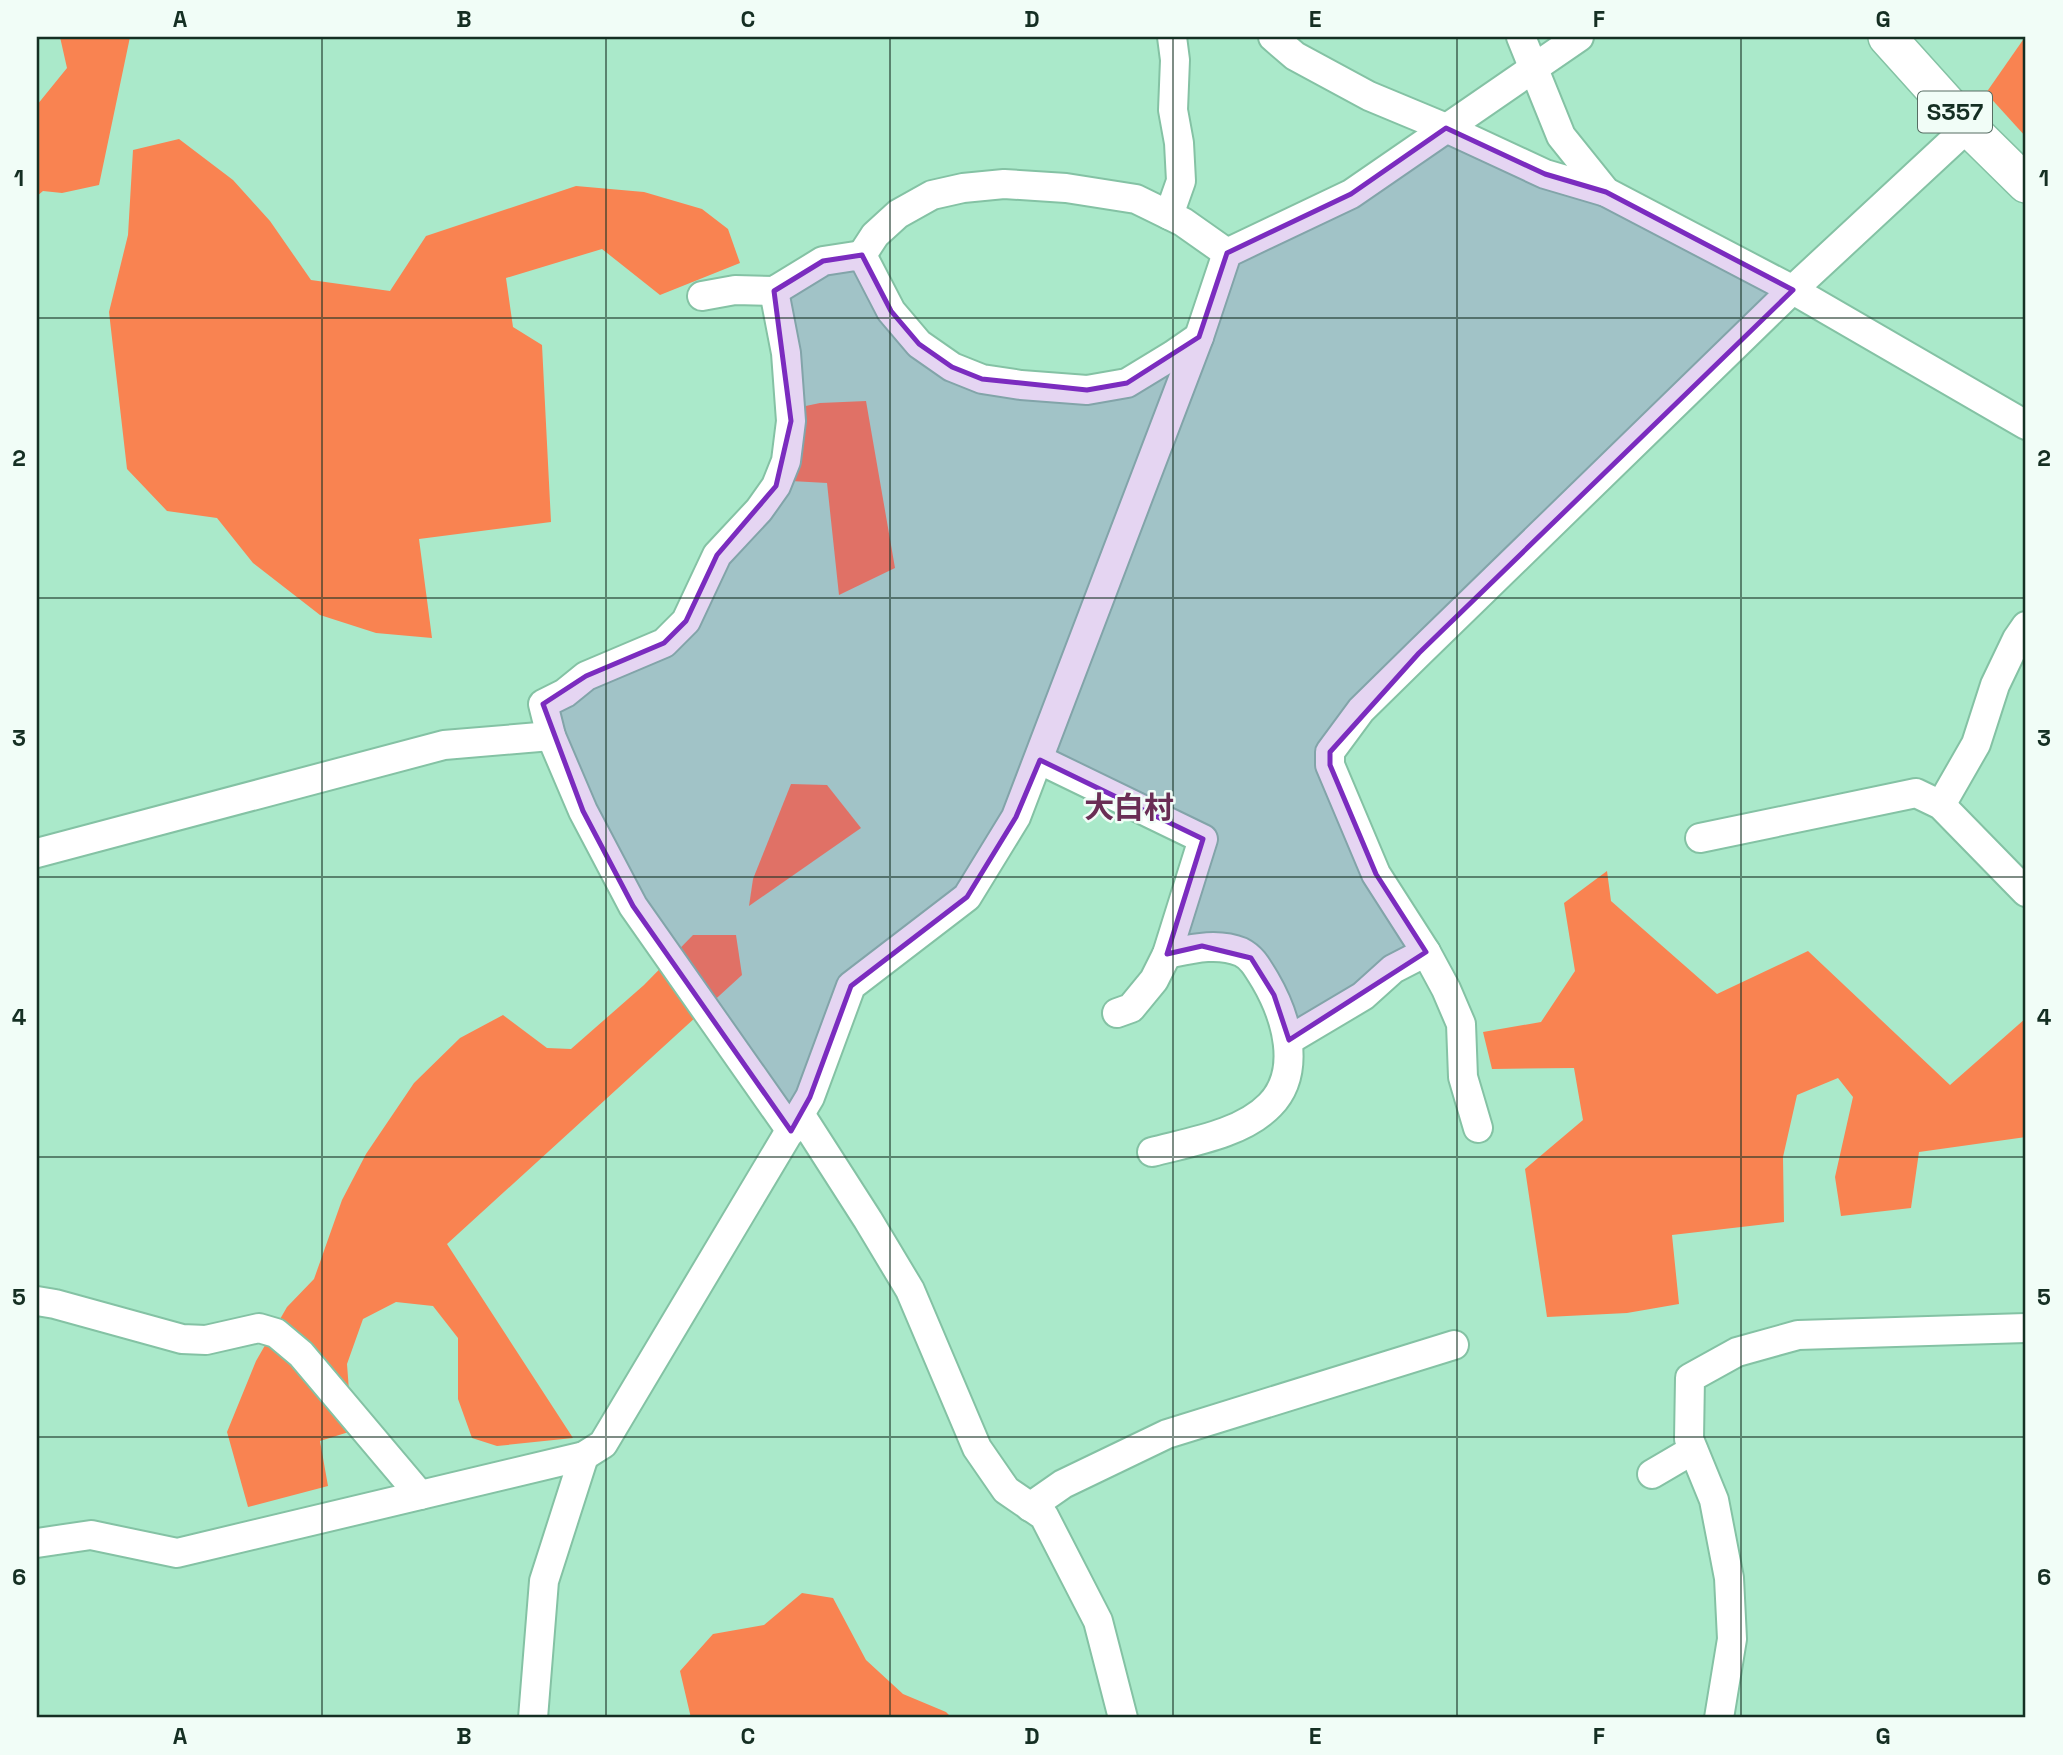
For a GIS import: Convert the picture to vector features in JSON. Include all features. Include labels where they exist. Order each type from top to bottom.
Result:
[{"type":"main road","name":"S357","points":[[1887,37],[1968,127],[2026,184]]},
{"type":"street","points":[[1169,215],[1181,181],[1179,143],[1173,110],[1175,60],[1172,37]]},
{"type":"street","points":[[1273,37],[1295,55],[1369,96],[1545,174],[1606,192],[1793,290],[2026,425]]},
{"type":"street","points":[[1521,37],[1561,136],[1606,192]]},
{"type":"street","points":[[37,1543],[91,1535],[177,1553],[584,1456],[603,1444],[810,1097],[851,986],[967,897],[1016,817],[1040,760],[1199,337],[1227,253],[1351,194],[1579,37]]},
{"type":"street","points":[[1478,1128],[1463,1077],[1461,1024],[1426,952],[1376,874],[1330,765],[1330,752],[1362,710],[1419,653],[1793,290],[1968,127]]},
{"type":"street","points":[[702,296],[735,290],[774,290],[823,261],[862,255],[876,235],[898,214],[932,195],[963,188],[1004,184],[1066,188],[1136,199],[1183,222],[1227,253]]},
{"type":"street","points":[[862,255],[891,311],[919,344],[952,367],[982,379],[1087,390],[1128,383],[1199,337]]},
{"type":"street","points":[[774,290],[786,353],[791,421],[786,461],[776,486],[717,555],[685,621],[664,643],[586,676],[565,693],[543,704],[551,736],[583,811],[633,906],[868,1220],[910,1290],[977,1448],[1006,1490],[1044,1516],[1098,1621],[1123,1718]]},
{"type":"street","points":[[1941,805],[1976,744],[1995,685],[2026,626]]},
{"type":"street","points":[[37,853],[444,745],[551,736]]},
{"type":"street","points":[[1040,760],[1203,839],[1167,954],[1154,980],[1131,1008],[1117,1013]]},
{"type":"street","points":[[1700,838],[1916,793],[1941,805],[2026,892]]},
{"type":"street","points":[[1152,1152],[1239,1127],[1269,1105],[1283,1087],[1288,1064],[1289,1040],[1274,995],[1251,958],[1239,951],[1202,946],[1167,954]]},
{"type":"street","points":[[1289,1040],[1363,996],[1393,969],[1426,952]]},
{"type":"street","points":[[37,1301],[182,1339],[206,1339],[259,1328],[276,1333],[301,1354],[420,1495]]},
{"type":"street","points":[[1719,1718],[1732,1639],[1729,1578],[1714,1500],[1689,1439],[1690,1378],[1737,1352],[1798,1335],[2026,1328]]},
{"type":"street","points":[[1030,1507],[1063,1484],[1167,1434],[1454,1345]]},
{"type":"street","points":[[1652,1474],[1693,1450]]},
{"type":"street","points":[[533,1718],[544,1581],[584,1456]]},
{"type":"highlighted area","points":[[1446,128],[1545,174],[1606,192],[1793,290],[1419,653],[1330,752],[1330,765],[1376,874],[1426,952],[1289,1040],[1274,995],[1251,958],[1202,946],[1167,954],[1203,839],[1040,760],[1016,817],[967,897],[851,986],[810,1097],[791,1131],[633,906],[583,811],[543,704],[586,676],[664,643],[686,621],[717,555],[776,486],[791,421],[774,291],[823,261],[862,255],[891,311],[919,344],[952,367],[982,379],[1087,390],[1127,383],[1199,337],[1227,253],[1351,194]]},
{"type":"shaded area","points":[[60,37],[130,37],[99,185],[62,193],[43,191],[37,196],[37,105],[67,68]]},
{"type":"shaded area","points":[[2026,37],[2026,137],[1986,93]]},
{"type":"shaded area","points":[[179,139],[233,180],[270,221],[311,280],[390,291],[426,236],[576,186],[644,192],[702,209],[728,229],[740,263],[660,295],[602,249],[506,278],[513,327],[542,345],[551,522],[419,539],[432,638],[376,633],[320,615],[253,563],[217,518],[167,511],[127,469],[109,312],[128,235],[133,150]]},
{"type":"shaded area","points":[[866,401],[895,568],[839,595],[827,483],[791,481],[796,408],[820,403]]},
{"type":"shaded area","points":[[791,784],[827,785],[861,828],[749,906],[753,879]]},
{"type":"shaded area","points":[[1607,871],[1611,901],[1717,994],[1808,951],[1950,1085],[2026,1018],[2026,1137],[1919,1152],[1911,1208],[1841,1216],[1835,1177],[1853,1097],[1838,1078],[1797,1095],[1783,1157],[1784,1222],[1672,1235],[1679,1304],[1627,1313],[1547,1317],[1525,1169],[1583,1120],[1574,1068],[1492,1069],[1483,1032],[1541,1022],[1575,971],[1564,903]]},
{"type":"shaded area","points":[[693,935],[736,935],[742,975],[447,1244],[573,1438],[497,1446],[472,1438],[458,1399],[458,1338],[433,1306],[396,1302],[363,1319],[347,1364],[352,1431],[320,1441],[328,1486],[248,1507],[227,1432],[256,1361],[287,1307],[314,1279],[342,1200],[366,1154],[414,1083],[460,1038],[503,1015],[547,1048],[571,1049],[644,985]]},
{"type":"shaded area","points":[[802,1593],[833,1598],[866,1660],[903,1694],[946,1712],[952,1718],[691,1718],[680,1671],[713,1634],[764,1625]]},
{"type":"district","name":"大白村","points":[[1129,808]]}]
